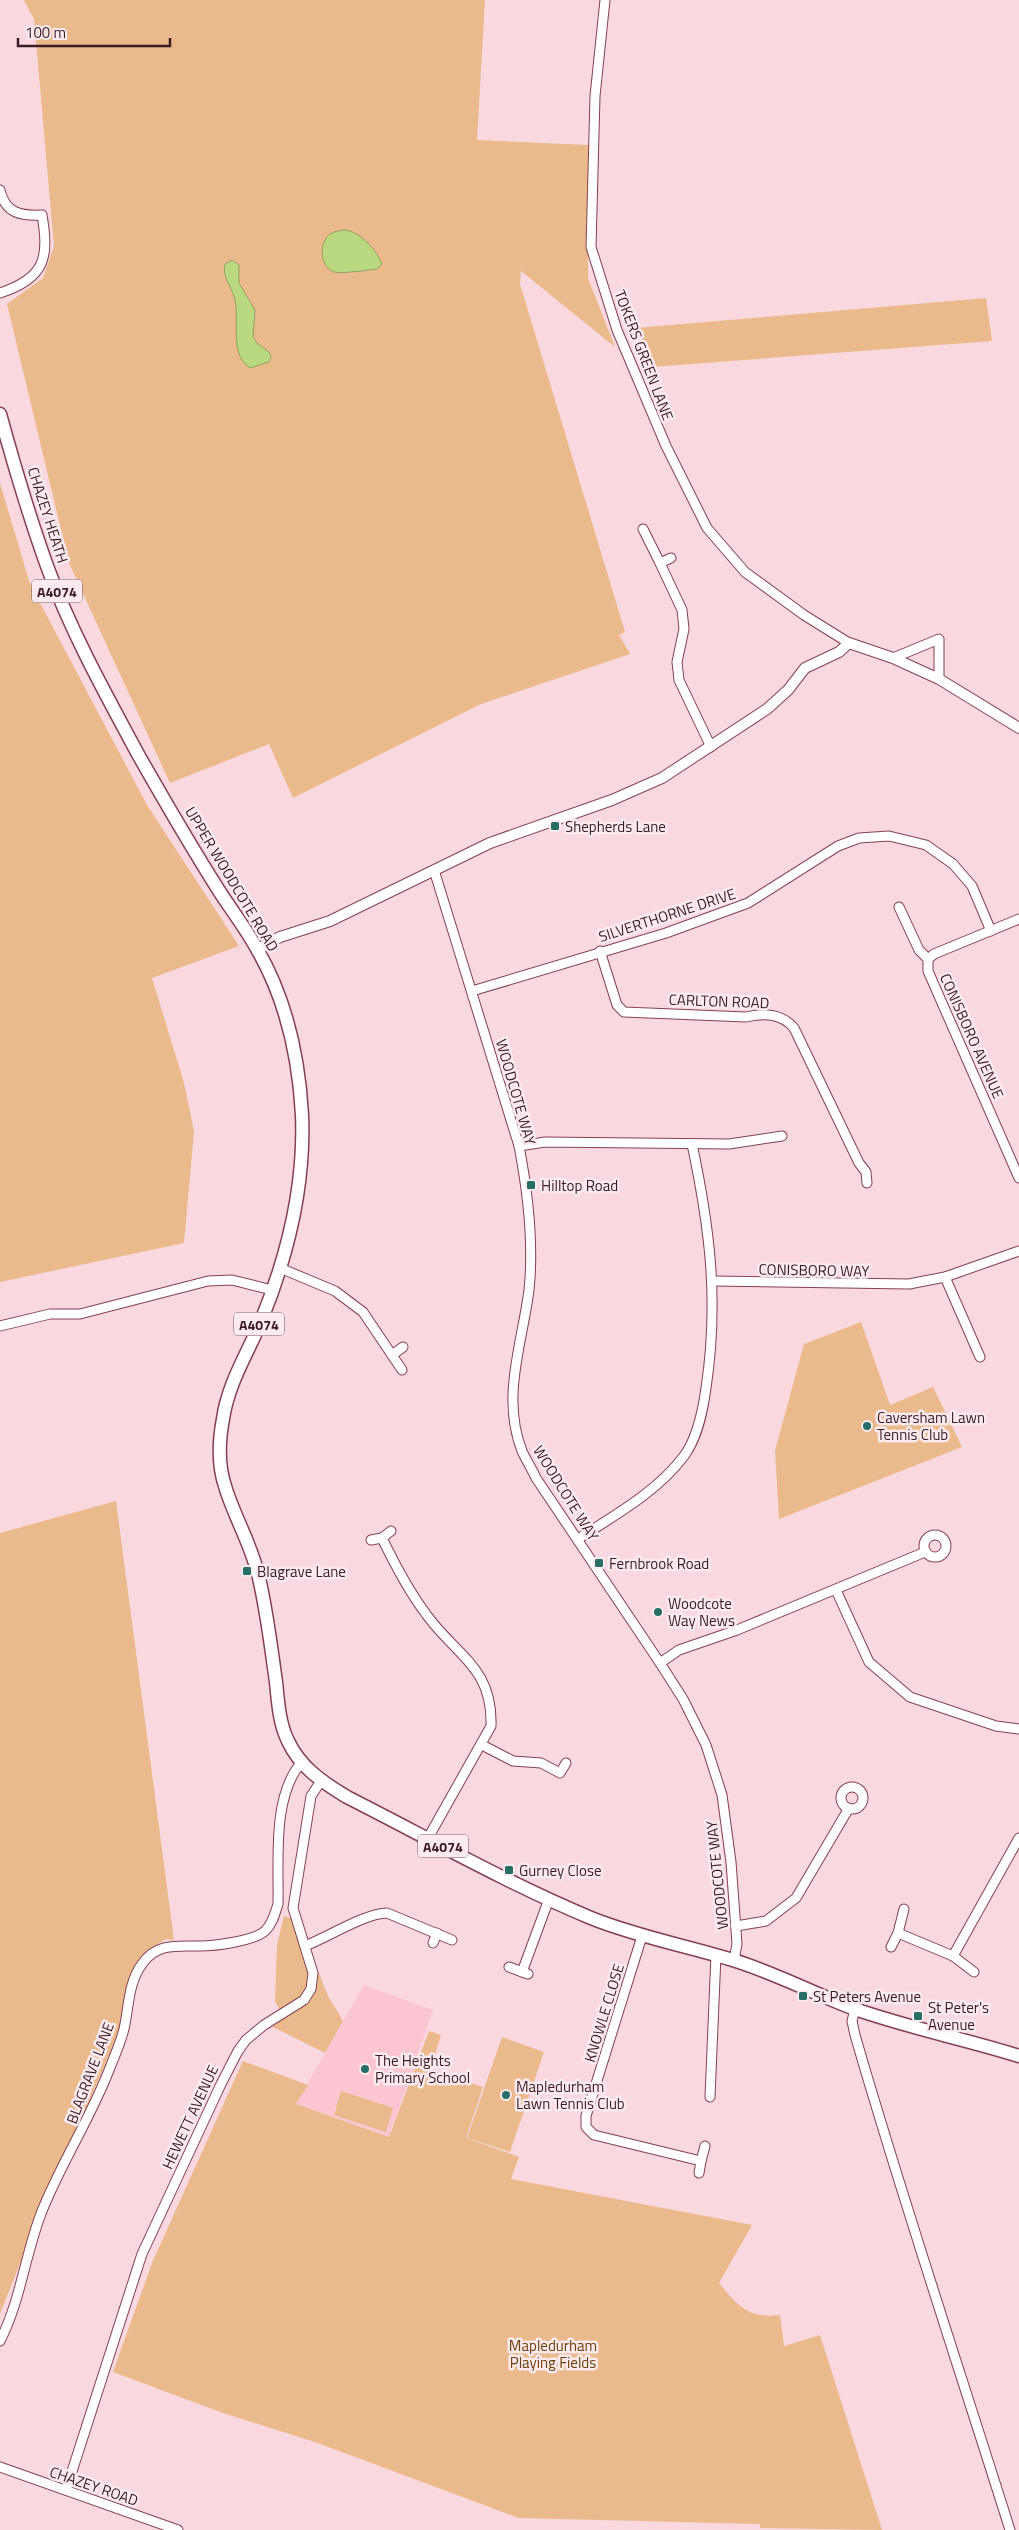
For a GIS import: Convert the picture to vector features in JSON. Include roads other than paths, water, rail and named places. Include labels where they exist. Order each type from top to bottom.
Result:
[{"type":"main road","name":"CHAZEY HEATH","points":[[0,414],[48,568],[73,627],[140,757]]},
{"type":"main road","name":"UPPER WOODCOTE ROAD","points":[[140,757],[218,890],[258,949],[284,1011],[296,1056],[301,1099],[302,1147],[300,1184],[293,1225],[262,1319],[228,1391],[222,1421],[220,1456],[224,1485],[252,1549],[259,1578],[267,1618],[280,1714],[286,1737],[301,1763],[321,1781],[347,1797],[549,1900],[642,1936],[734,1960]]},
{"type":"main road","name":"A4074","points":[[734,1960],[775,1974],[854,2009],[906,2026],[1019,2056]]},
{"type":"street","name":"TOKERS GREEN LANE","points":[[605,0],[595,96],[591,247],[616,330],[666,446],[707,528],[745,572],[804,615],[848,642]]},
{"type":"street","points":[[0,190],[6,204],[14,213],[23,216],[42,214],[46,241],[44,257],[38,269],[26,281],[0,293]]},
{"type":"street","points":[[643,529],[682,610],[684,629],[677,662],[679,680],[712,747]]},
{"type":"street","points":[[660,563],[671,558]]},
{"type":"street","points":[[893,658],[939,639],[939,679]]},
{"type":"street","points":[[258,949],[280,937],[330,921],[490,843],[612,800],[654,782],[712,747],[767,709],[788,690],[805,668],[839,652],[848,642],[893,658],[939,679],[1019,728]]},
{"type":"street","name":"SILVERTHORNE DRIVE","points":[[472,991],[600,951],[666,933],[748,903],[838,846],[859,838],[888,836],[926,846],[953,864],[972,886],[991,931]]},
{"type":"street","name":"WOODCOTE WAY","points":[[434,870],[519,1146],[527,1190],[531,1250],[529,1290],[513,1379],[513,1419],[522,1452],[536,1478],[683,1699],[706,1745],[722,1795],[736,1926],[734,1960]]},
{"type":"street","name":"CONISBORO AVENUE","points":[[899,907],[919,950],[928,959],[928,970],[1016,1162],[1019,1178]]},
{"type":"street","points":[[928,959],[934,954],[1019,919]]},
{"type":"street","name":"CARLTON ROAD","points":[[600,951],[617,1005],[624,1012],[746,1017],[765,1013],[788,1020],[794,1028],[859,1163],[866,1172],[867,1183]]},
{"type":"street","points":[[519,1146],[545,1142],[729,1144],[782,1136]]},
{"type":"street","points":[[578,1539],[652,1490],[685,1455],[702,1417],[712,1346],[713,1281],[706,1213],[692,1144]]},
{"type":"street","name":"CONISBORO WAY","points":[[713,1281],[899,1285],[945,1277],[1019,1251]]},
{"type":"street","points":[[280,1268],[335,1291],[363,1312],[402,1370]]},
{"type":"street","points":[[945,1277],[980,1357]]},
{"type":"street","points":[[0,1326],[50,1314],[80,1314],[208,1281],[232,1280],[272,1290]]},
{"type":"street","points":[[392,1355],[403,1347]]},
{"type":"street","points":[[371,1540],[382,1538],[392,1531]]},
{"type":"street","points":[[382,1538],[401,1576],[427,1616],[477,1670],[486,1686],[492,1707],[491,1726],[482,1745],[428,1838]]},
{"type":"street","points":[[660,1663],[679,1650],[836,1590],[925,1552]]},
{"type":"street","points":[[836,1590],[869,1662],[910,1697],[996,1726],[1019,1729]]},
{"type":"street","points":[[482,1745],[513,1761],[541,1763],[560,1772]]},
{"type":"street","name":"BLAGRAVE LANE","points":[[0,2341],[15,2306],[30,2245],[42,2210],[84,2129],[111,2066],[124,2030],[130,1990],[140,1966],[146,1958],[160,1948],[202,1946],[243,1940],[262,1933],[270,1925],[278,1904],[279,1829],[287,1785],[292,1774],[301,1763]]},
{"type":"street","points":[[556,1781],[566,1763]]},
{"type":"street","name":"HEWETT AVENUE","points":[[66,2490],[142,2254],[238,2050],[256,2030],[309,1995],[313,1984],[313,1973],[293,1908],[311,1796],[321,1781]]},
{"type":"street","points":[[736,1926],[766,1921],[796,1898],[849,1808]]},
{"type":"street","points":[[953,1956],[1019,1838]]},
{"type":"street","points":[[509,1967],[525,1973],[549,1900]]},
{"type":"street","points":[[278,1904],[293,1908]]},
{"type":"street","points":[[891,1947],[898,1933],[904,1909]]},
{"type":"street","points":[[305,1946],[377,1913],[387,1913],[452,1940]]},
{"type":"street","points":[[432,1942],[437,1933]]},
{"type":"street","points":[[898,1933],[953,1956],[974,1972]]},
{"type":"street","name":"KNOWLE CLOSE","points":[[642,1936],[586,2116],[586,2127],[594,2135],[701,2160]]},
{"type":"street","points":[[710,2097],[716,1955]]},
{"type":"street","points":[[854,2009],[852,2020],[854,2035],[887,2146],[941,2308],[1010,2530]]},
{"type":"street","points":[[699,2173],[705,2146]]},
{"type":"street","name":"CHAZEY ROAD","points":[[0,2467],[178,2530]]},
{"type":"place","name":"Shepherds Lane","points":[[555,826]]},
{"type":"place","name":"Hilltop Road","points":[[531,1185]]},
{"type":"place","name":"Caversham Lawn Tennis Club","points":[[867,1426]]},
{"type":"place","name":"Fernbrook Road","points":[[599,1563]]},
{"type":"place","name":"Blagrave Lane","points":[[247,1571]]},
{"type":"place","name":"Woodcote Way News","points":[[658,1612]]},
{"type":"place","name":"Gurney Close","points":[[509,1870]]},
{"type":"place","name":"St Peters Avenue","points":[[803,1996]]},
{"type":"place","name":"St Peter's Avenue","points":[[918,2016]]},
{"type":"place","name":"The Heights Primary School","points":[[365,2069]]},
{"type":"place","name":"Mapledurham Lawn Tennis Club","points":[[506,2095]]},
{"type":"park label","name":"Mapledurham Playing Fields","points":[[553,2354]]}]
